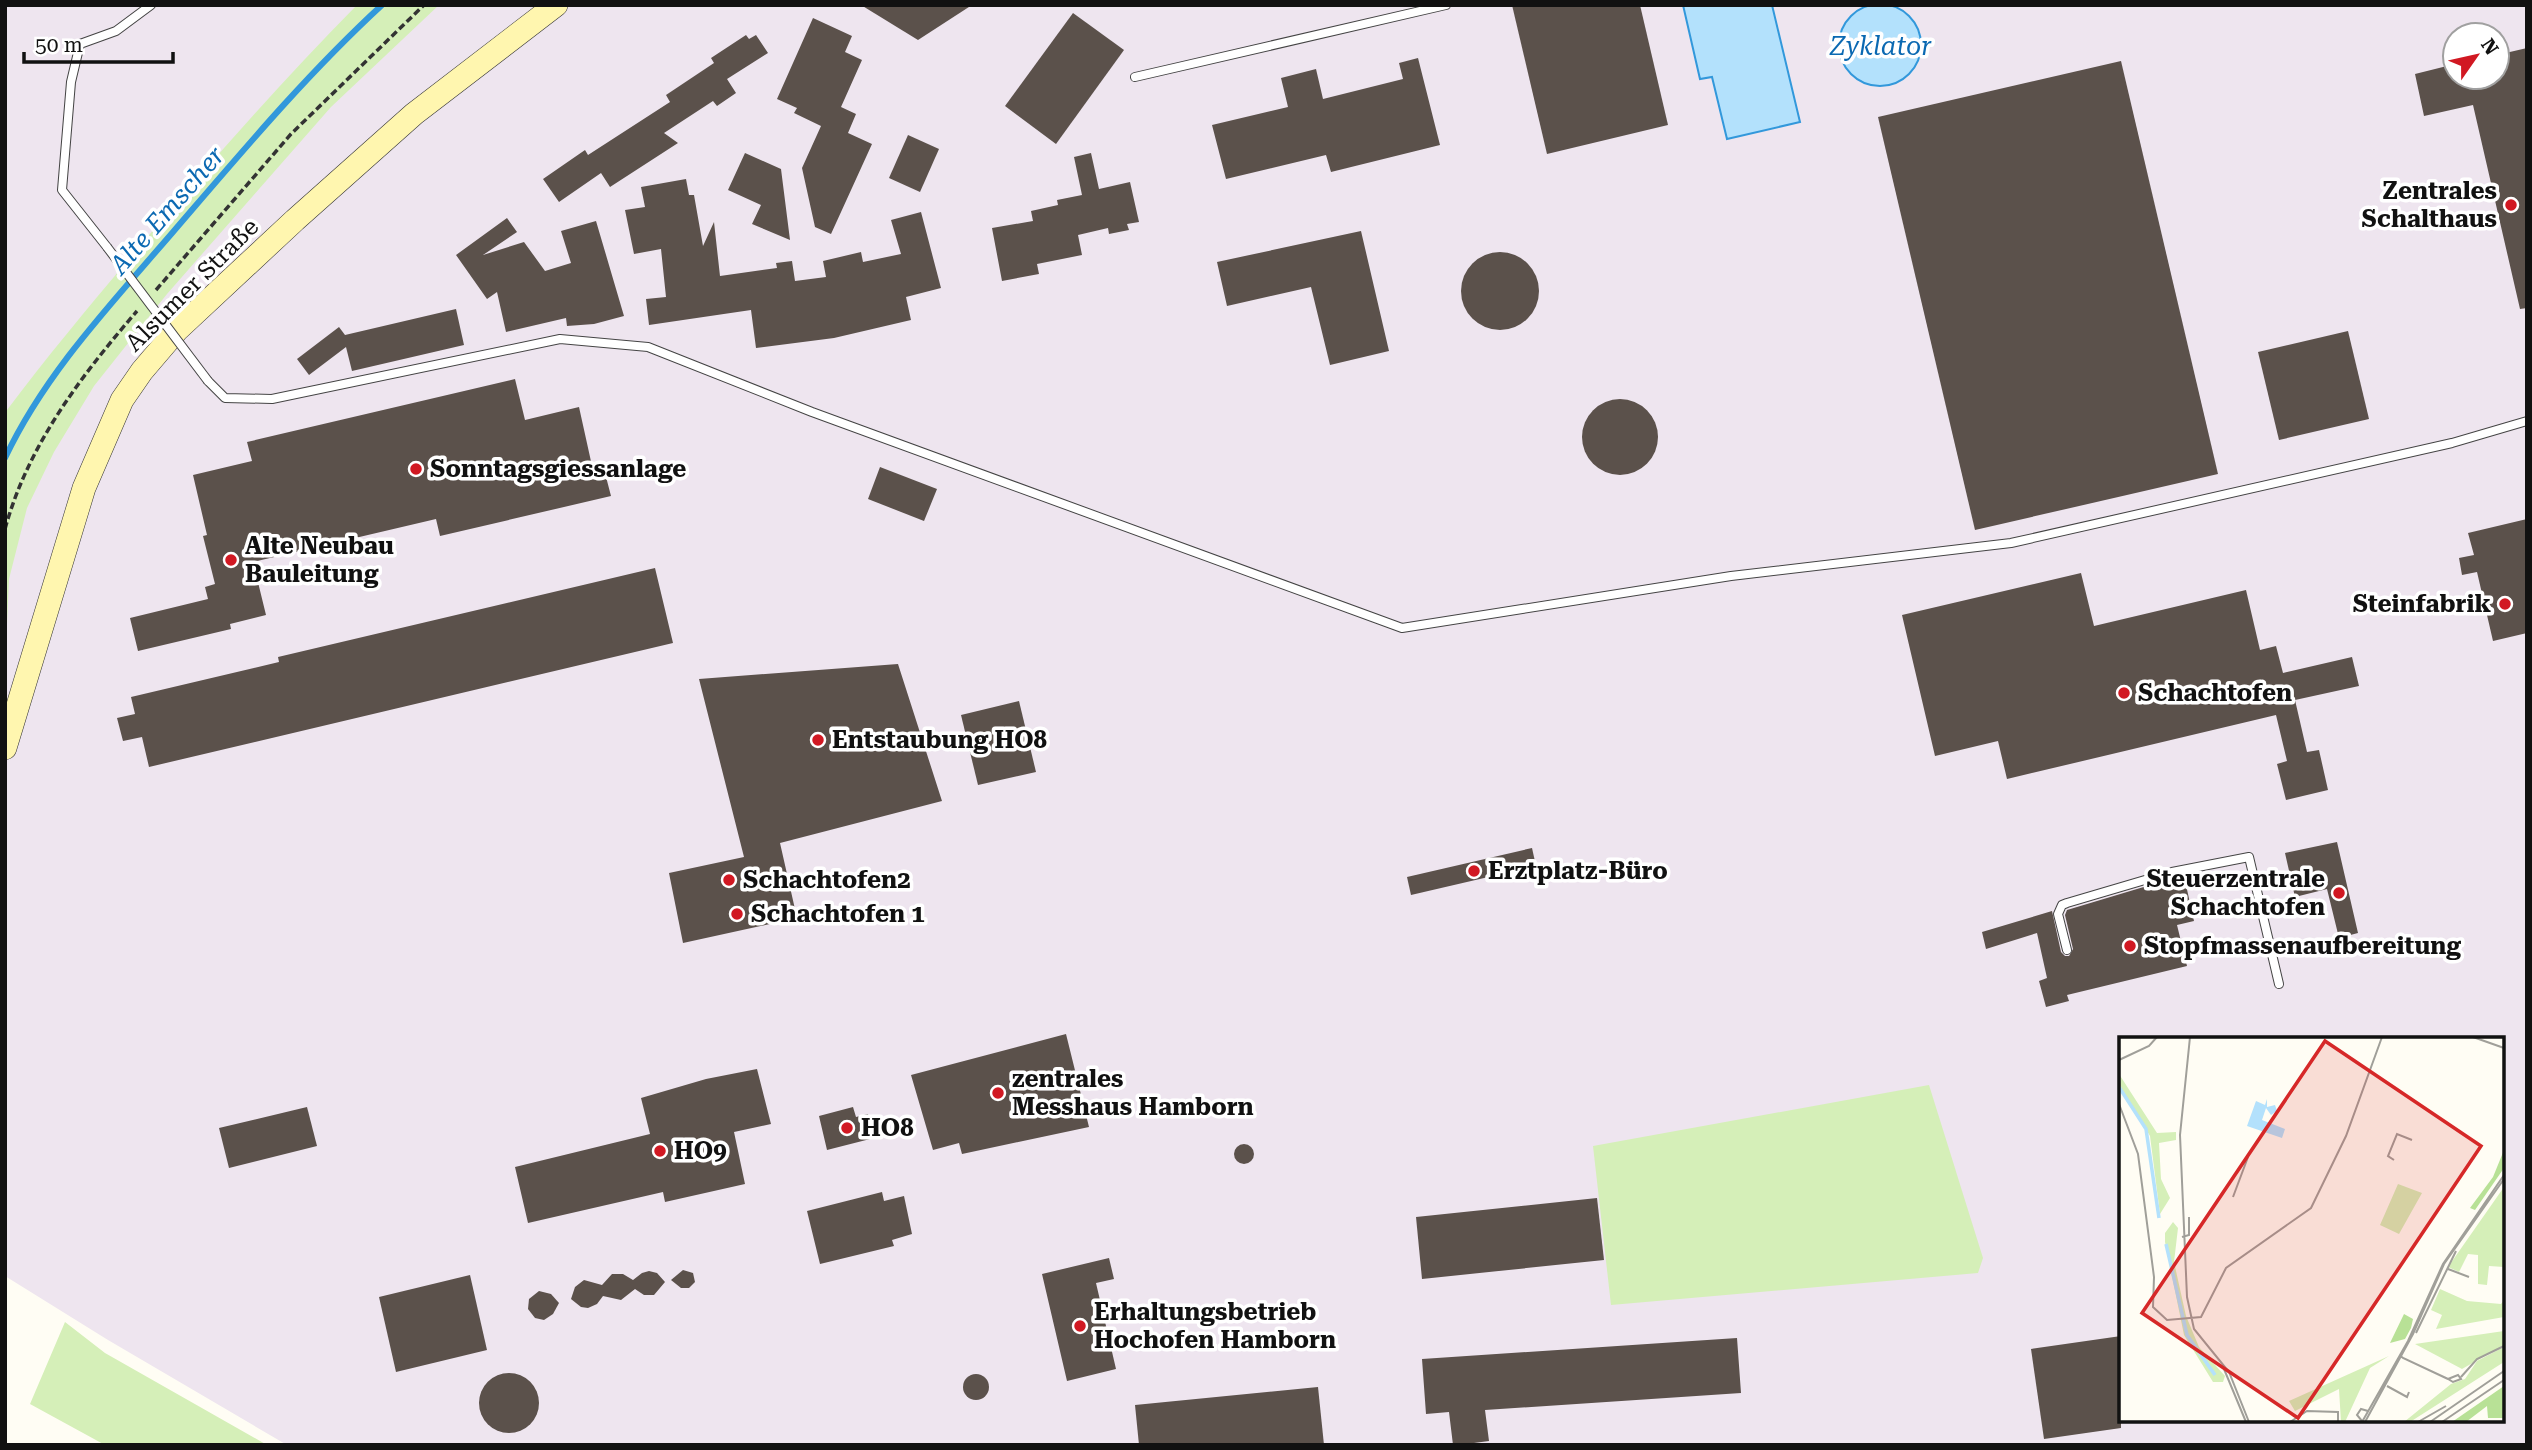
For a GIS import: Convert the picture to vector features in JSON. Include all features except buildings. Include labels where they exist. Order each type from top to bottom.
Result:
[{"type":"street","name":"Alsumer Straße","points":[[5,748],[84,488],[122,400],[142,371],[177,330],[414,114],[556,5]]},
{"type":"lane","points":[[151,5],[116,31],[80,44],[71,82],[62,190],[208,381],[225,398],[272,399],[560,339],[648,347],[812,412],[1402,628],[1731,576],[2011,544],[2452,443],[2527,421]]},
{"type":"lane","points":[[1135,77],[1446,5]]},
{"type":"lane","points":[[2067,950],[2058,914],[2062,905],[2172,872],[2249,857],[2279,984]]},
{"type":"path","points":[[155,291],[292,134],[424,5]]},
{"type":"path","points":[[5,529],[25,475],[47,430],[84,375],[146,302]]},
{"type":"shaded area","points":[[5,5],[2527,5],[2527,1445],[287,1445],[5,1276]]},
{"type":"green space","points":[[439,5],[331,107],[167,294],[94,386],[54,452],[27,508],[9,579],[5,669],[7,410],[82,315],[184,195],[268,99],[356,6]]},
{"type":"green space","points":[[1929,1085],[1983,1258],[1978,1273],[1611,1305],[1593,1146]]},
{"type":"green space","points":[[65,1322],[105,1353],[267,1445],[105,1445],[30,1404]]},
{"type":"water","name":"Zyklator","points":[[1880,4],[1896,8],[1909,16],[1917,29],[1921,45],[1917,61],[1909,74],[1896,82],[1880,86],[1864,82],[1851,74],[1843,61],[1839,45],[1843,29],[1851,16],[1864,8]]},
{"type":"water","points":[[1683,5],[1772,5],[1800,122],[1727,139],[1712,77],[1700,79]]},
{"type":"waterway","name":"Alte Emscher","points":[[5,458],[40,397],[104,312],[274,116],[382,5]]},
{"type":"place","name":"Zentrales Schalthaus","points":[[2511,205]]},
{"type":"place","name":"Sonntagsgiessanlage","points":[[416,469]]},
{"type":"place","name":"Alte Neubau Bauleitung","points":[[231,560]]},
{"type":"place","name":"Steinfabrik","points":[[2505,604]]},
{"type":"place","name":"Schachtofen","points":[[2124,693]]},
{"type":"place","name":"Entstaubung HO8","points":[[818,740]]},
{"type":"place","name":"Erztplatz-Büro","points":[[1474,871]]},
{"type":"place","name":"Schachtofen2","points":[[729,880]]},
{"type":"place","name":"Steuerzentrale Schachtofen","points":[[2339,893]]},
{"type":"place","name":"Schachtofen 1","points":[[737,914]]},
{"type":"place","name":"Stopfmassenaufbereitung","points":[[2130,946]]},
{"type":"place","name":"zentrales Messhaus Hamborn","points":[[998,1093]]},
{"type":"place","name":"HO8","points":[[847,1128]]},
{"type":"place","name":"HO9","points":[[660,1151]]},
{"type":"place","name":"Erhaltungsbetrieb Hochofen Hamborn","points":[[1080,1326]]}]
